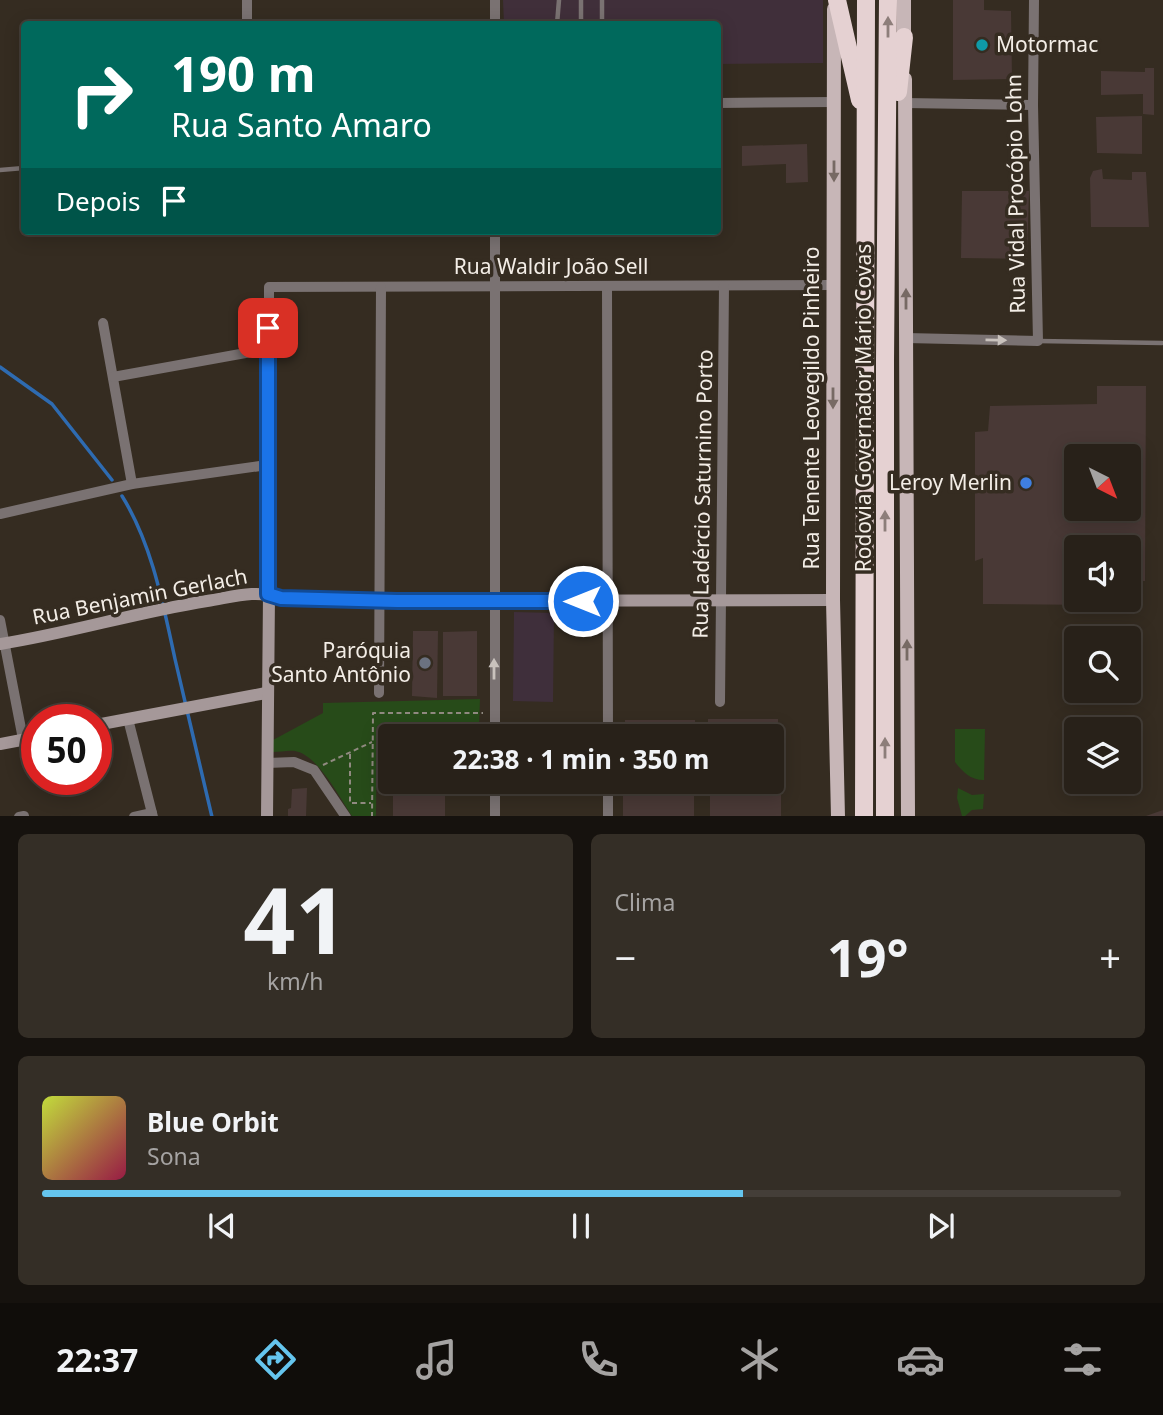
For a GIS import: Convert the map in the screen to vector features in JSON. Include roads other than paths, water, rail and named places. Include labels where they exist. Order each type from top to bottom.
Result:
[{"type":"highway","points":[[835,0],[866,123]]},
{"type":"highway","name":"Rodovia Governador Mário Covas","points":[[864,816],[866,0]]},
{"type":"highway","name":"Rodovia Governador Mário Covas","points":[[885,816],[888,0]]},
{"type":"highway","points":[[888,169],[904,37]]},
{"type":"main road","name":"Rua Tenente Leovegildo Pinheiro","points":[[835,0],[833,600],[838,816]]},
{"type":"main road","points":[[904,0],[908,816]]},
{"type":"main road","points":[[267,816],[268,594]]},
{"type":"main road","name":"Rua Benjamin Gerlach","points":[[2,644],[233,595],[268,594],[281,598],[380,600],[833,600]]},
{"type":"main road","points":[[112,722],[266,693]]},
{"type":"main road","points":[[0,744],[21,739]]},
{"type":"street","points":[[247,0],[247,21]]},
{"type":"street","points":[[495,0],[495,21]]},
{"type":"street","name":"Rua Vidal Procópio Lohn","points":[[906,338],[1038,341],[1033,104],[1034,0]]},
{"type":"street","points":[[721,103],[834,102]]},
{"type":"street","points":[[905,103],[1033,104]]},
{"type":"street","points":[[494,724],[495,235]]},
{"type":"street","name":"Rua Waldir João Sell","points":[[268,349],[269,287],[834,285]]},
{"type":"street","points":[[607,286],[608,724]]},
{"type":"street","name":"Rua Ladércio Saturnino Porto","points":[[720,702],[724,286]]},
{"type":"street","points":[[379,693],[381,287]]},
{"type":"street","points":[[103,323],[132,484]]},
{"type":"street","points":[[113,376],[268,349],[268,594]]},
{"type":"street","points":[[0,513],[132,484],[267,465]]},
{"type":"street","points":[[0,620],[2,644],[21,730]]},
{"type":"street","points":[[128,719],[153,815]]},
{"type":"street","points":[[267,763],[294,762],[314,770],[345,816]]},
{"type":"street","points":[[495,794],[495,816]]},
{"type":"street","points":[[608,794],[608,816]]},
{"type":"lane","points":[[557,21],[559,0]]},
{"type":"lane","points":[[580,21],[581,0]]},
{"type":"lane","points":[[601,21],[602,0]]},
{"type":"lane","points":[[0,170],[21,168]]},
{"type":"lane","points":[[1038,341],[1162,343]]},
{"type":"waterway","points":[[0,367],[52,404],[112,480]]},
{"type":"waterway","points":[[122,496],[141,534],[155,575],[212,816]]},
{"type":"place","name":"Motormac","points":[[982,45]]},
{"type":"place","name":"Leroy Merlin","points":[[1026,483]]},
{"type":"place","name":"Paróquia Santo Antônio","points":[[425,663]]}]
